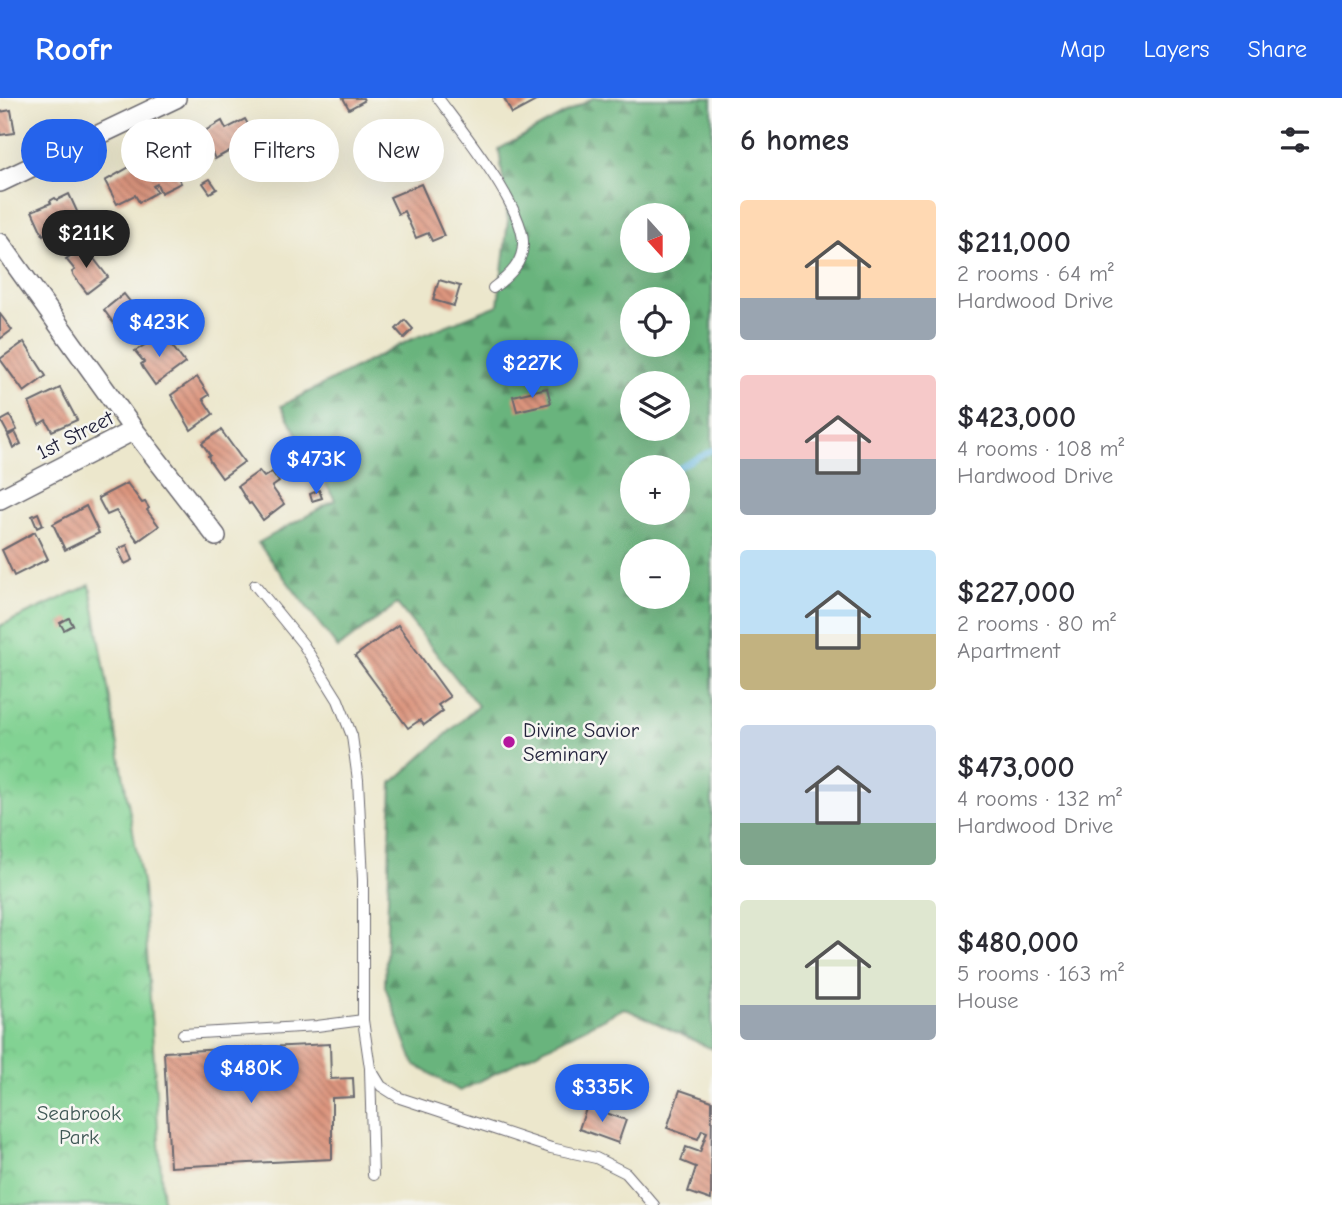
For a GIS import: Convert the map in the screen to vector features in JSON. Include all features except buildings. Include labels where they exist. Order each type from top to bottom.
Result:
[{"type":"street","points":[[0,182],[176,98]]},
{"type":"street","points":[[0,243],[134,430],[216,536]]},
{"type":"street","name":"1st Street","points":[[0,499],[134,430]]},
{"type":"lane","points":[[438,98],[495,177],[519,226],[523,242],[520,259],[512,274],[493,288]]},
{"type":"lane","points":[[255,585],[303,644],[338,700],[352,736],[358,780],[363,880],[363,1020],[370,1068],[373,1175]]},
{"type":"lane","points":[[183,1034],[317,1026],[363,1020]]},
{"type":"lane","points":[[370,1068],[381,1086],[400,1098],[551,1148],[596,1158],[614,1166],[626,1173],[654,1205]]},
{"type":"green space","points":[[593,98],[712,98],[712,1049],[624,1008],[460,1091],[414,1064],[385,986],[392,783],[478,706],[397,604],[338,648],[258,543],[335,500],[281,406],[410,340],[498,305],[508,220],[499,149]]},
{"type":"green space","name":"Seabrook Park","points":[[90,585],[143,888],[163,1205],[0,1205],[0,626]]},
{"type":"waterway","points":[[690,462],[712,450]]},
{"type":"place","name":"Divine Savior Seminary","points":[[509,742]]}]
